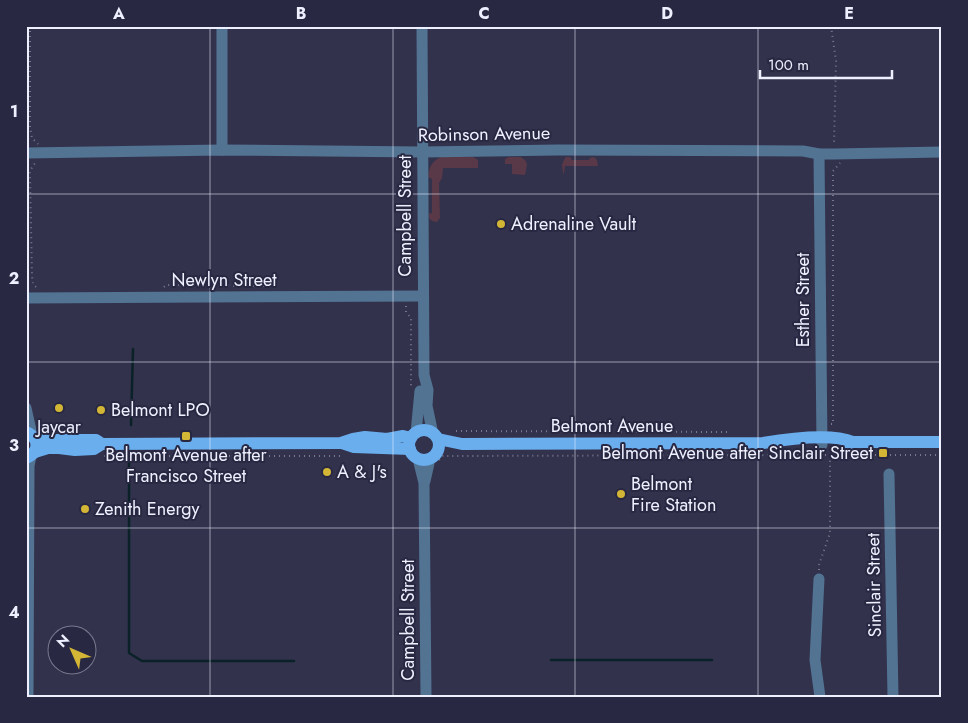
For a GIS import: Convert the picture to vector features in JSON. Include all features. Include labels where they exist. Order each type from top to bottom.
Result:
[{"type":"main road","name":"Belmont Avenue","points":[[412,440],[425,430],[431,452],[462,444],[763,443],[782,440],[830,442],[843,438],[853,442],[942,442]]},
{"type":"main road","points":[[31,435],[52,440],[96,440],[102,450]]},
{"type":"main road","points":[[31,435],[37,445],[31,455]]},
{"type":"main road","points":[[31,455],[48,448],[102,450],[342,443],[354,447],[412,440],[414,457],[431,452]]},
{"type":"street","points":[[222,26],[222,150]]},
{"type":"street","name":"Campbell Street","points":[[422,26],[424,375],[428,390],[427,406],[431,452],[424,483],[426,697]]},
{"type":"street","name":"Robinson Avenue","points":[[32,153],[222,150],[422,152],[543,150],[803,151],[839,156],[942,152]]},
{"type":"street","name":"Esther Street","points":[[819,154],[821,423],[830,442]]},
{"type":"street","name":"Newlyn Street","points":[[26,298],[423,296]]},
{"type":"street","name":"Campbell Street","points":[[412,440],[424,375]]},
{"type":"street","points":[[26,408],[31,435]]},
{"type":"street","points":[[28,697],[29,466],[31,455]]},
{"type":"street","name":"Sinclair Street","points":[[889,474],[893,697]]},
{"type":"street","points":[[819,579],[815,660],[820,697]]},
{"type":"path","points":[[30,26],[30,127],[32,138],[38,143],[32,153],[38,161],[32,167],[30,173],[32,276],[33,284],[38,289]]},
{"type":"path","points":[[819,565],[830,533],[830,442],[833,424],[833,171],[839,156],[836,61],[831,26]]},
{"type":"path","points":[[163,289],[166,285],[277,286]]},
{"type":"path","points":[[405,296],[406,312],[411,318],[411,392]]},
{"type":"path","points":[[821,423],[833,424]]},
{"type":"path","points":[[830,442],[833,424]]},
{"type":"path","points":[[457,431],[733,432]]},
{"type":"path","points":[[431,452],[434,469],[434,464],[443,456],[830,442],[942,455]]},
{"type":"path","points":[[102,450],[347,456]]},
{"type":"shaded area","points":[[441,157],[473,157],[478,160],[478,168],[443,168],[442,178],[439,183],[440,218],[437,222],[432,221],[429,217],[429,214],[432,213],[432,179],[428,177],[429,170],[435,160]]},
{"type":"shaded area","points":[[521,157],[526,161],[525,175],[512,174],[512,164],[505,164],[505,159]]},
{"type":"shaded area","points":[[566,157],[570,157],[572,160],[589,160],[594,157],[597,160],[598,166],[565,166],[563,174],[562,164]]},
{"type":"waterway","points":[[131,425],[133,349]]},
{"type":"waterway","points":[[129,457],[129,653],[142,661],[294,661]]},
{"type":"waterway","points":[[551,660],[712,660]]},
{"type":"place","name":"Adrenaline Vault","points":[[501,224]]},
{"type":"place","name":"Jaycar","points":[[59,408]]},
{"type":"place","name":"Belmont LPO","points":[[101,410]]},
{"type":"place","name":"Belmont Avenue after Francisco Street","points":[[186,436]]},
{"type":"place","name":"Belmont Avenue after Sinclair Street","points":[[883,453]]},
{"type":"place","name":"A & J's","points":[[327,472]]},
{"type":"place","name":"Belmont Fire Station","points":[[621,494]]},
{"type":"place","name":"Zenith Energy","points":[[85,509]]}]
